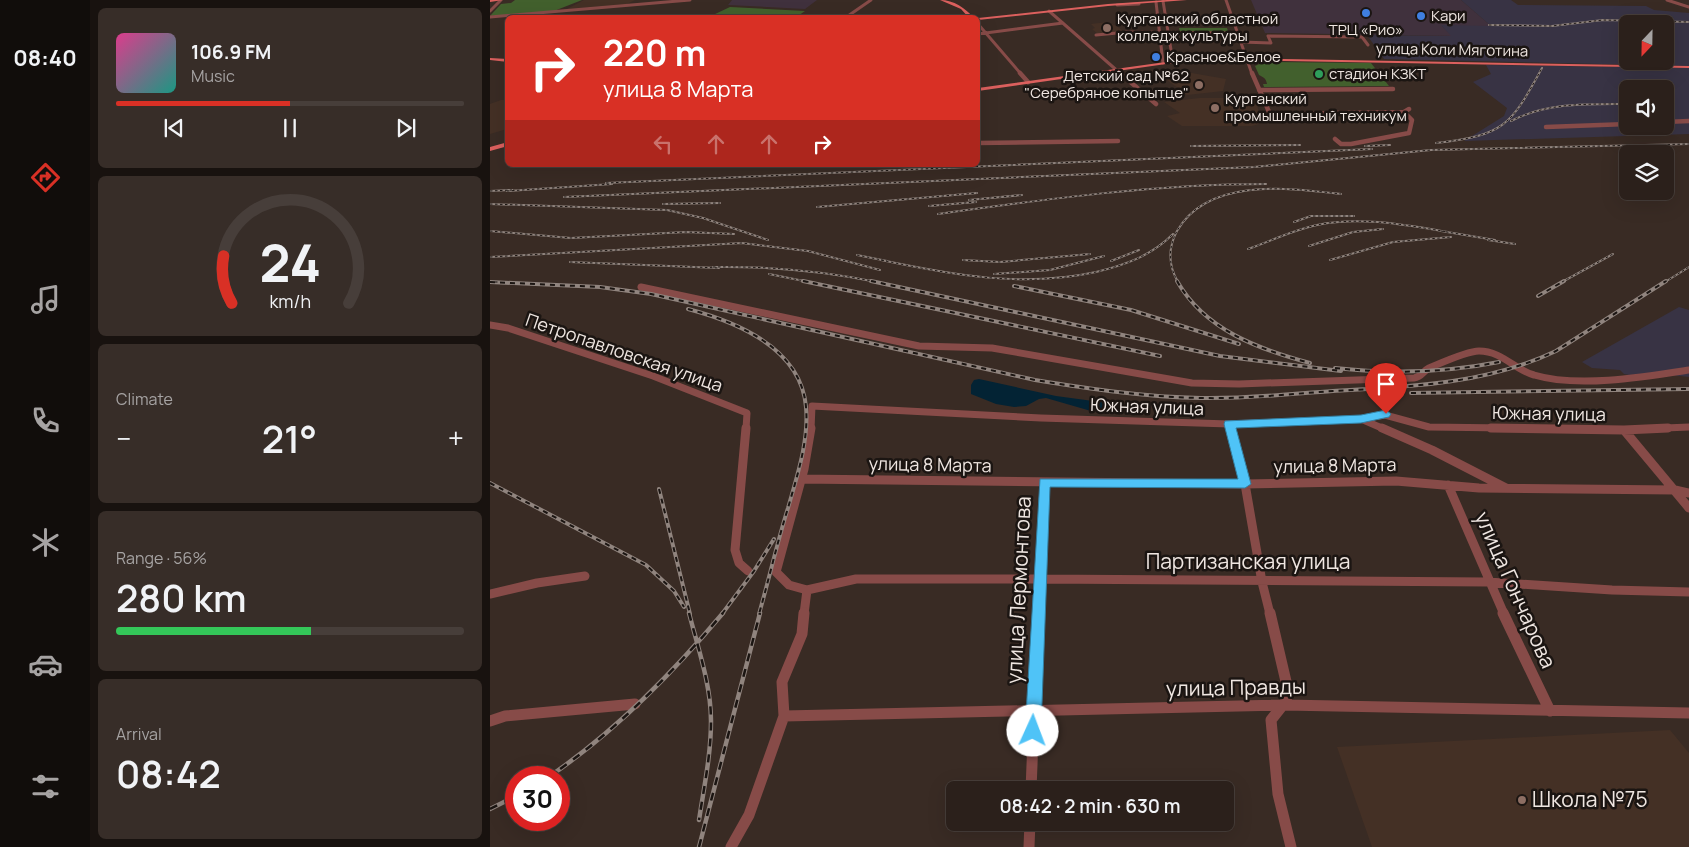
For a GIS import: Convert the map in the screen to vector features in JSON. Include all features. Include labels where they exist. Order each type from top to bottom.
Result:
[{"type":"main road","points":[[490,1],[501,0]]},
{"type":"main road","points":[[942,0],[962,8],[969,15]]},
{"type":"main road","points":[[980,19],[1185,0]]},
{"type":"main road","points":[[490,59],[505,60]]},
{"type":"main road","name":"улица Коли Мяготина","points":[[980,90],[1163,63],[1246,59],[1689,67]]},
{"type":"main road","points":[[490,150],[505,145]]},
{"type":"street","points":[[490,12],[501,0]]},
{"type":"street","points":[[523,15],[690,0]]},
{"type":"street","points":[[849,15],[871,0]]},
{"type":"street","points":[[1226,0],[1246,59],[1270,114],[1406,111],[1412,120],[1409,133],[1351,144],[1341,144],[1335,139]]},
{"type":"street","points":[[1667,0],[1689,8]]},
{"type":"street","points":[[1164,2],[1173,62]]},
{"type":"street","points":[[1156,3],[1163,63]]},
{"type":"street","points":[[1117,5],[1139,4]]},
{"type":"street","points":[[1049,11],[1156,104]]},
{"type":"street","points":[[490,18],[505,17]]},
{"type":"street","points":[[980,34],[1063,23]]},
{"type":"street","points":[[980,26],[1028,82]]},
{"type":"street","points":[[1096,35],[1158,32],[1238,33]]},
{"type":"street","points":[[1240,42],[1271,43],[1270,41],[1299,38],[1332,39],[1367,44]]},
{"type":"street","points":[[1259,90],[1393,89]]},
{"type":"street","points":[[1674,122],[1689,121]]},
{"type":"street","points":[[1546,127],[1619,124]]},
{"type":"street","points":[[980,143],[1118,141]]},
{"type":"street","points":[[640,287],[919,346],[992,348],[1192,383],[1239,384],[1414,378],[1420,377],[1426,370],[1476,351],[1487,351],[1509,360],[1532,375],[1565,380],[1649,376],[1689,370]]},
{"type":"street","name":"Петропавловская улица","points":[[490,325],[508,328],[653,376],[747,413],[735,550],[739,563],[748,571]]},
{"type":"street","name":"Южная улица","points":[[800,479],[812,422],[812,406],[1041,418],[1229,424],[1361,419],[1386,414],[1430,427],[1624,430],[1689,427]]},
{"type":"street","points":[[1361,419],[1432,450],[1509,489]]},
{"type":"street","points":[[1229,424],[1245,484],[1262,582],[1286,681],[1288,695],[1285,705],[1271,720],[1278,794],[1291,847]]},
{"type":"street","points":[[1624,430],[1689,508]]},
{"type":"street","points":[[731,847],[749,814],[784,716],[782,682],[802,634],[807,590],[792,587],[779,577],[776,572],[800,479]]},
{"type":"street","name":"улица 8 Марта","points":[[800,479],[1245,484],[1396,481],[1509,489],[1675,490],[1689,493]]},
{"type":"street","name":"улица Лермонтова","points":[[1031,781],[1044,482]]},
{"type":"street","name":"улица Гончарова","points":[[1448,485],[1488,582],[1550,711]]},
{"type":"street","points":[[490,594],[537,583],[585,576]]},
{"type":"street","name":"Партизанская улица","points":[[807,590],[856,579],[1040,579],[1262,582],[1488,582],[1689,592]]},
{"type":"street","points":[[490,721],[505,716],[635,704]]},
{"type":"street","name":"улица Правды","points":[[784,716],[1285,705],[1689,713]]},
{"type":"street","points":[[1029,847],[1030,831]]},
{"type":"shaded area","points":[[584,0],[635,0],[627,4],[567,9]]},
{"type":"shaded area","points":[[732,0],[817,0],[805,9],[728,5]]},
{"type":"shaded area","name":"ТРЦ «Рио»","points":[[1251,0],[1461,0],[1491,26],[1442,26],[1452,36],[1265,33]]},
{"type":"shaded area","points":[[1461,0],[1511,0],[1518,5],[1646,6],[1654,10],[1689,13],[1689,66],[1674,66],[1674,15],[1619,15],[1619,64],[1384,59],[1367,35],[1451,36],[1441,25],[1491,26]]},
{"type":"shaded area","name":"Курганский областной колледж культуры","points":[[1108,22],[1123,31],[1098,34],[1092,29],[1095,28],[1091,24]]},
{"type":"shaded area","points":[[1486,65],[1619,67],[1619,70],[1674,70],[1674,68],[1689,68],[1689,134],[1674,134],[1674,80],[1619,80],[1619,135],[1657,135],[1464,141],[1504,116],[1507,108],[1473,82],[1491,74]]},
{"type":"shaded area","name":"Детский сад №62 \"Серебряное копытце\"","points":[[1186,72],[1226,79],[1223,91],[1187,95],[1162,76]]},
{"type":"shaded area","name":"Курганский промышленный техникум","points":[[1200,98],[1255,98],[1262,123],[1252,126],[1182,126],[1167,116],[1180,113],[1164,102]]},
{"type":"shaded area","points":[[505,100],[505,130],[490,134],[490,104]]},
{"type":"shaded area","points":[[1679,307],[1689,310],[1689,377],[1654,373],[1630,375],[1624,374],[1620,370],[1592,368],[1582,362]]},
{"type":"shaded area","name":"Школа №75","points":[[1670,730],[1689,753],[1689,847],[1372,847],[1337,747]]},
{"type":"green space","points":[[515,0],[582,0],[554,11],[490,16],[501,4],[511,3]]},
{"type":"green space","points":[[730,7],[805,11],[799,15],[713,15]]},
{"type":"green space","points":[[1179,28],[1227,28],[1230,37],[1181,37]]},
{"type":"green space","name":"стадион КЗКТ","points":[[1264,62],[1371,63],[1389,86],[1264,87],[1263,84],[1267,84],[1266,80],[1259,75],[1255,66]]},
{"type":"water","points":[[979,379],[1056,396],[1130,406],[1128,409],[1091,411],[1046,398],[1039,399],[1026,406],[1014,407],[996,404],[971,394],[971,385],[974,380]]},
{"type":"railway","points":[[1489,25],[1552,26],[1603,20],[1689,22]]},
{"type":"railway","points":[[1436,143],[1477,136],[1503,125],[1522,103],[1542,68]]},
{"type":"railway","points":[[1511,121],[1524,115],[1552,108],[1619,104]]},
{"type":"railway","points":[[564,197],[1254,167],[1431,150],[1689,144]]},
{"type":"railway","points":[[1191,146],[1300,145]]},
{"type":"railway","points":[[1365,146],[1390,145]]},
{"type":"railway","points":[[980,166],[1372,149]]},
{"type":"railway","points":[[606,183],[966,167]]},
{"type":"railway","points":[[507,191],[612,184]]},
{"type":"railway","points":[[938,214],[1061,198],[1143,190],[1266,184]]},
{"type":"railway","points":[[490,191],[512,190]]},
{"type":"railway","points":[[1178,282],[1172,269],[1170,256],[1174,237],[1191,214],[1208,202],[1229,194],[1251,190],[1298,190],[1341,194]]},
{"type":"railway","points":[[817,207],[977,193]]},
{"type":"railway","points":[[969,200],[1022,195]]},
{"type":"railway","points":[[929,206],[976,202]]},
{"type":"railway","points":[[663,204],[720,203]]},
{"type":"railway","points":[[490,204],[667,210],[703,218],[768,240]]},
{"type":"railway","points":[[1294,222],[1311,216],[1354,216]]},
{"type":"railway","points":[[1248,249],[1299,230],[1333,222],[1383,222],[1448,232]]},
{"type":"railway","points":[[1309,246],[1353,232],[1383,229]]},
{"type":"railway","points":[[490,231],[571,238],[686,232],[734,234]]},
{"type":"railway","points":[[1441,231],[1495,240]]},
{"type":"railway","points":[[881,260],[961,275],[988,278],[1042,279],[1069,277],[1096,272],[1137,259],[1165,242],[1173,234]]},
{"type":"railway","points":[[1330,260],[1393,242],[1451,237]]},
{"type":"railway","points":[[1488,240],[1515,244]]},
{"type":"railway","points":[[490,257],[742,243],[808,251],[880,270]]},
{"type":"railway","points":[[1111,261],[1139,250]]},
{"type":"railway","points":[[963,260],[1000,262],[1090,254]]},
{"type":"railway","points":[[1562,282],[1613,254]]},
{"type":"railway","points":[[857,255],[887,261]]},
{"type":"railway","points":[[994,274],[1050,270],[1104,256]]},
{"type":"railway","points":[[570,262],[719,268]]},
{"type":"railway","points":[[713,267],[755,267],[795,270],[877,282]]},
{"type":"railway","points":[[1665,282],[1689,267]]},
{"type":"railway","points":[[769,274],[809,282]]},
{"type":"railway","points":[[803,281],[1160,356]]},
{"type":"railway","points":[[871,281],[1220,356],[1341,371]]},
{"type":"railway","points":[[1177,281],[1202,313],[1234,335],[1252,344],[1310,363]]},
{"type":"railway","points":[[1538,296],[1564,281]]},
{"type":"railway","points":[[500,282],[490,282],[600,287],[651,294],[1035,380],[1138,394],[1218,398],[1390,388],[1447,382],[1503,371],[1556,351],[1666,281]]},
{"type":"railway","points":[[1014,286],[1131,310],[1239,344]]},
{"type":"railway","points":[[688,309],[746,330],[764,341],[779,353],[792,369],[802,386],[806,407],[804,445],[759,614]]},
{"type":"railway","points":[[1335,368],[1397,372],[1438,370],[1499,362]]},
{"type":"railway","points":[[1411,393],[1689,389]]},
{"type":"railway","points":[[490,483],[646,565],[674,591],[684,607]]},
{"type":"railway","points":[[659,489],[690,614]]},
{"type":"railway","points":[[722,614],[754,571],[774,539]]},
{"type":"railway","points":[[689,613],[697,643]]},
{"type":"railway","points":[[697,643],[723,613]]},
{"type":"railway","points":[[699,847],[760,613]]},
{"type":"railway","points":[[565,766],[641,702],[697,643]]},
{"type":"railway","points":[[697,643],[709,694],[711,721],[707,771],[699,820]]},
{"type":"railway","points":[[490,809],[505,802]]},
{"type":"place","name":"ТРЦ «Рио»","points":[[1366,13]]},
{"type":"place","name":"Кари","points":[[1421,16]]},
{"type":"place","name":"Курганский областной колледж культуры","points":[[1107,28]]},
{"type":"place","name":"Красное&Белое","points":[[1156,57]]},
{"type":"place","name":"стадион КЗКТ","points":[[1319,74]]},
{"type":"place","name":"Детский сад №62 \"Серебряное копытце\"","points":[[1199,85]]},
{"type":"place","name":"Курганский промышленный техникум","points":[[1215,108]]},
{"type":"place","name":"Школа №75","points":[[1522,800]]},
{"type":"route","points":[[1033,731],[1044,482],[1245,484],[1229,424],[1361,419],[1386,414]]}]
